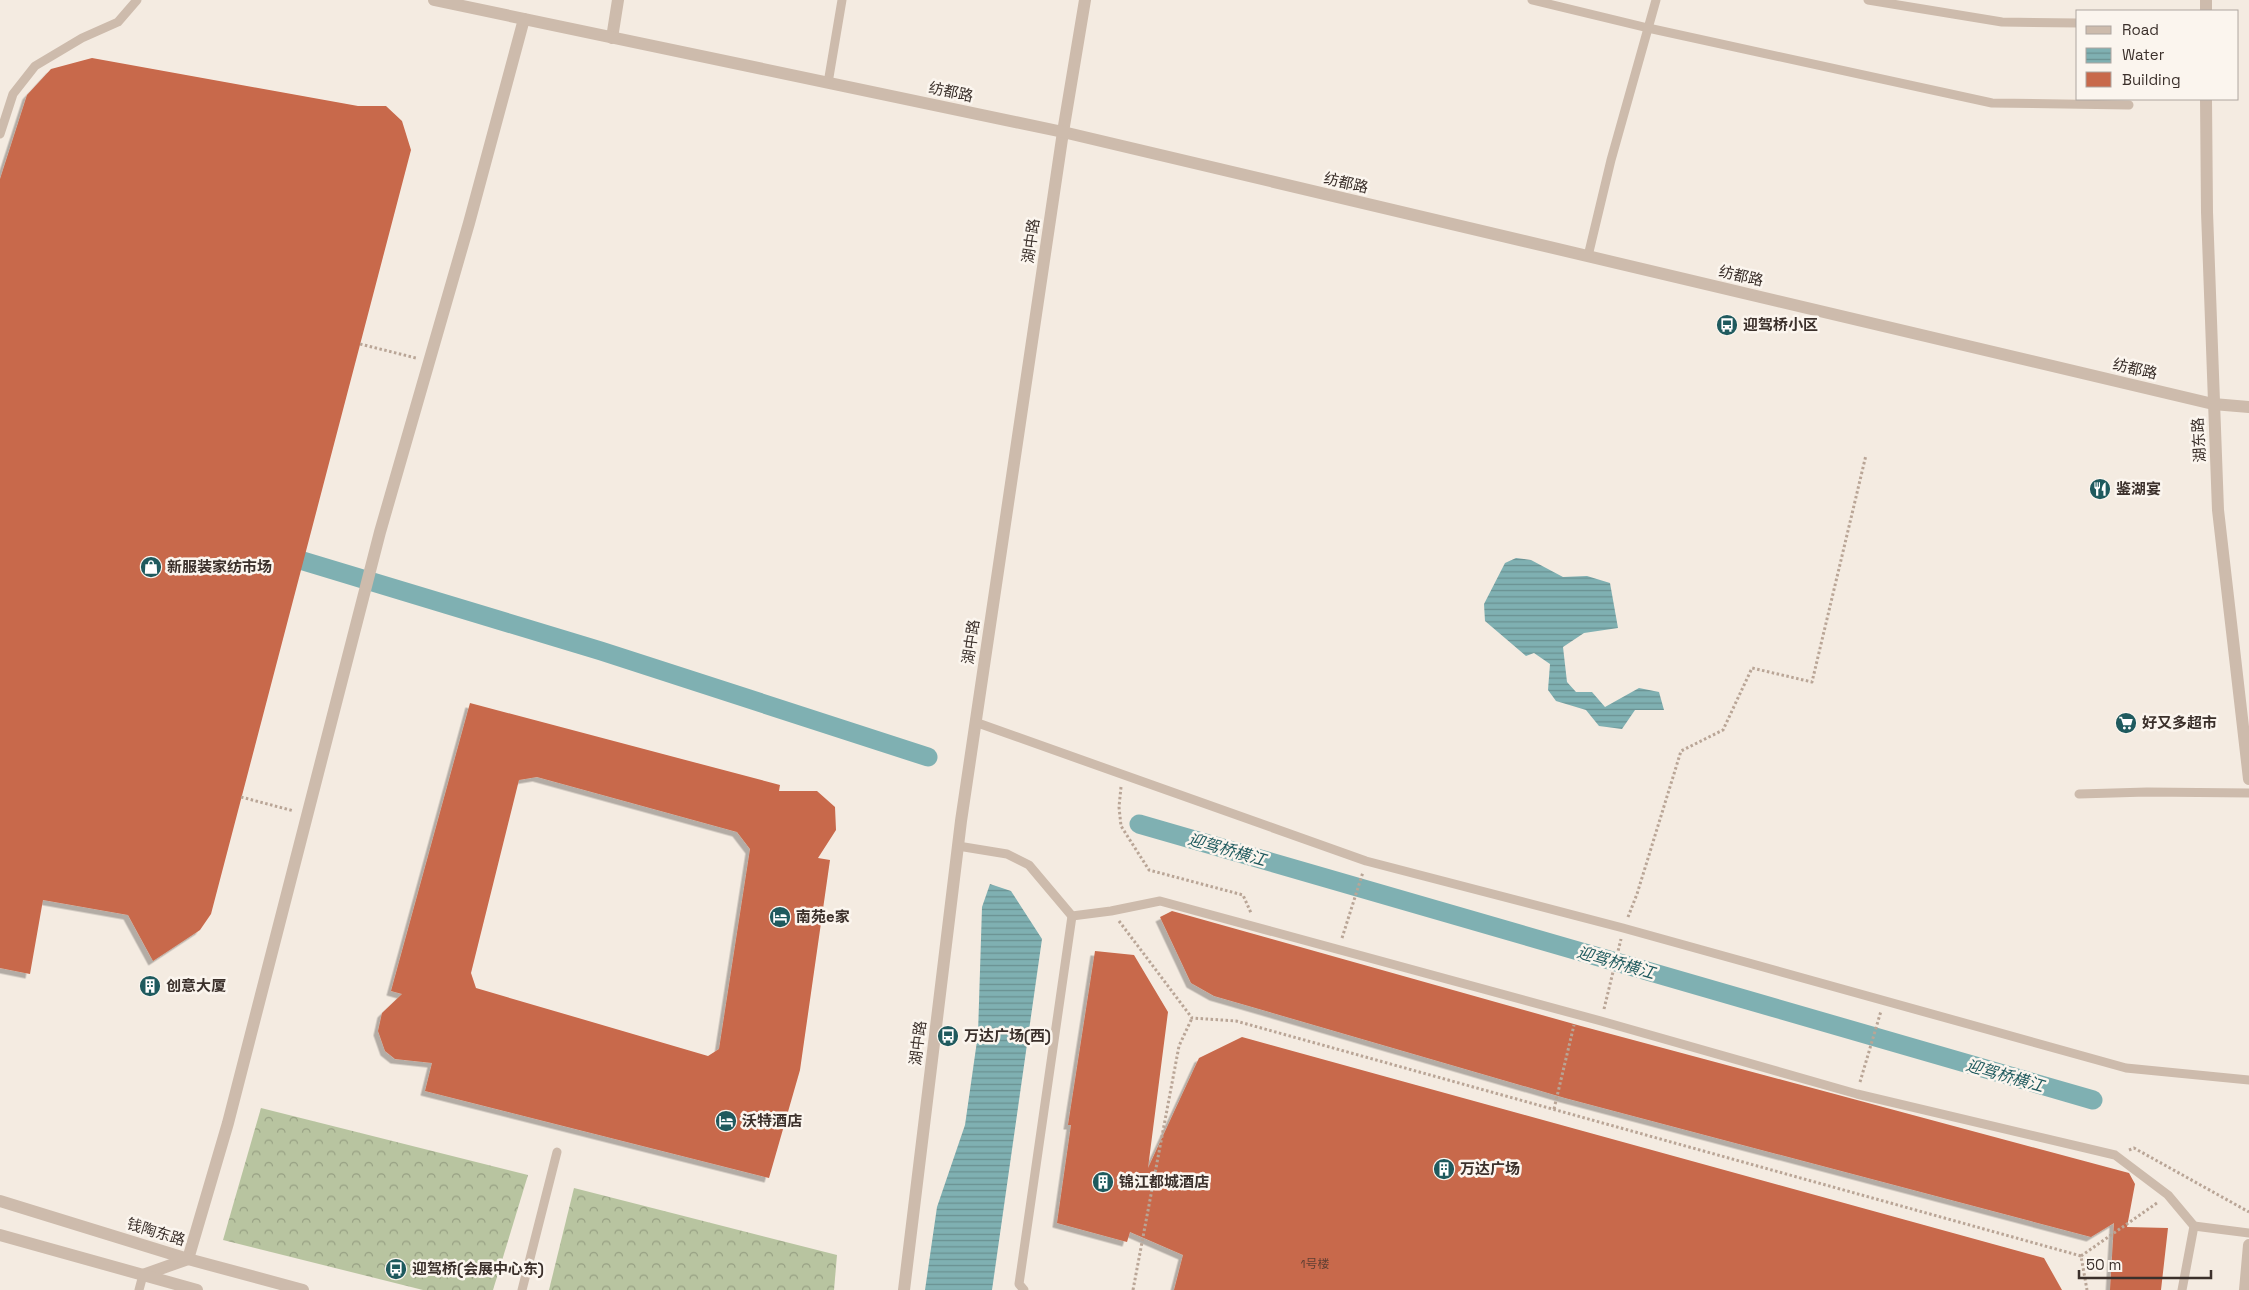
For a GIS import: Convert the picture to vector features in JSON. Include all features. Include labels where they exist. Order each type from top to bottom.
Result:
[{"type":"street","name":"纺都路","points":[[434,0],[1063,132],[2213,404],[2249,407]]},
{"type":"street","points":[[612,38],[618,0]]},
{"type":"street","name":"湖中路","points":[[904,1290],[975,722],[1063,132],[1085,0]]},
{"type":"street","points":[[143,1275],[188,1258],[228,1123],[380,532],[524,19]]},
{"type":"street","name":"湖东路","points":[[2206,100],[2207,212],[2218,510],[2249,779]]},
{"type":"street","name":"钱陶东路","points":[[0,1201],[188,1258],[303,1290]]},
{"type":"street","points":[[0,1235],[197,1290]]},
{"type":"street","points":[[2245,1290],[2249,1245]]},
{"type":"lane","points":[[0,134],[13,94],[35,66],[82,38],[118,22],[137,0]]},
{"type":"lane","points":[[828,83],[842,0]]},
{"type":"lane","points":[[1532,0],[1648,28],[1992,103],[2129,105]]},
{"type":"lane","points":[[1588,256],[1611,160],[1656,0]]},
{"type":"lane","points":[[1868,0],[2002,22],[2076,23]]},
{"type":"lane","points":[[975,722],[1366,861],[1624,928],[2126,1068],[2249,1080]]},
{"type":"lane","points":[[2079,794],[2147,792],[2249,793]]},
{"type":"lane","points":[[958,846],[1007,854],[1029,865],[1072,916],[1019,1284],[1024,1290]]},
{"type":"lane","points":[[1072,916],[1111,911],[1160,901],[1857,1094],[2115,1155],[2168,1195],[2194,1226],[2249,1233]]},
{"type":"lane","points":[[522,1290],[558,1152]]},
{"type":"lane","points":[[2182,1290],[2194,1226]]},
{"type":"lane","points":[[139,1290],[143,1275]]},
{"type":"path","points":[[360,344],[429,361]]},
{"type":"path","points":[[1606,999],[1624,928],[1637,894],[1681,751],[1723,730],[1752,668],[1812,682],[1866,456]]},
{"type":"path","points":[[1122,774],[1121,826],[1149,870],[1243,895],[1256,928]]},
{"type":"path","points":[[241,797],[308,814]]},
{"type":"path","points":[[1347,924],[1361,878]]},
{"type":"path","points":[[1111,911],[1192,1018],[1236,1021],[2082,1256]]},
{"type":"path","points":[[1863,1074],[1884,1001]]},
{"type":"path","points":[[1554,1110],[1576,1015]]},
{"type":"path","points":[[1133,1290],[1179,1046],[1192,1018]]},
{"type":"path","points":[[2115,1155],[2134,1148],[2249,1212]]},
{"type":"path","points":[[2082,1256],[2168,1195]]},
{"type":"path","points":[[2082,1256],[2087,1290]]},
{"type":"green space","points":[[261,1108],[528,1175],[493,1290],[423,1290],[223,1240]]},
{"type":"green space","points":[[574,1188],[837,1255],[834,1290],[549,1290]]},
{"type":"water","points":[[1516,558],[1531,560],[1563,577],[1587,576],[1610,583],[1618,628],[1584,633],[1563,647],[1567,682],[1576,692],[1592,692],[1605,707],[1639,688],[1659,692],[1664,710],[1635,710],[1622,729],[1599,726],[1586,710],[1556,701],[1548,690],[1550,664],[1534,653],[1526,656],[1485,621],[1484,604],[1505,563]]},
{"type":"water","points":[[990,884],[1011,891],[1042,939],[992,1290],[925,1290],[937,1207],[965,1125],[978,1034],[982,907]]},
{"type":"building","name":"新服装家纺市场","points":[[92,58],[358,106],[386,106],[402,121],[411,150],[211,914],[200,930],[153,961],[128,915],[43,900],[30,974],[0,968],[0,179],[27,95],[51,69]]},
{"type":"building","name":"南苑e家","points":[[470,703],[780,785],[779,791],[817,791],[835,807],[836,830],[818,858],[830,860],[800,1070],[769,1178],[425,1091],[432,1063],[395,1059],[385,1051],[378,1031],[382,1013],[402,994],[391,991]],"holes":[[[537,777],[737,832],[750,849],[719,1049],[708,1056],[476,988],[471,973],[519,780]]]},
{"type":"building","points":[[1172,911],[1581,1026],[2129,1173],[2135,1184],[2127,1227],[2168,1228],[2161,1290],[2110,1290],[2114,1223],[2091,1237],[1565,1098],[1214,996],[1191,983],[1160,917]]},
{"type":"building","name":"万达广场","points":[[1095,951],[1134,955],[1168,1012],[1148,1168],[1199,1058],[1242,1037],[2044,1258],[2062,1290],[1174,1290],[1183,1255],[1130,1232],[1127,1242],[1057,1223],[1071,1125],[1068,1125]]},
{"type":"waterway","points":[[280,554],[601,651],[928,757]]},
{"type":"waterway","name":"迎驾桥横江","points":[[1139,824],[2093,1100]]},
{"type":"place","name":"迎驾桥小区","points":[[1727,325]]},
{"type":"place","name":"鉴湖宴","points":[[2100,489]]},
{"type":"place","name":"新服装家纺市场","points":[[151,567]]},
{"type":"place","name":"好又多超市","points":[[2126,723]]},
{"type":"place","name":"南苑e家","points":[[780,917]]},
{"type":"place","name":"创意大厦","points":[[150,986]]},
{"type":"place","name":"万达广场(西)","points":[[948,1036]]},
{"type":"place","name":"沃特酒店","points":[[726,1121]]},
{"type":"place","name":"万达广场","points":[[1444,1169]]},
{"type":"place","name":"锦江都城酒店","points":[[1103,1182]]},
{"type":"place","name":"迎驾桥(会展中心东)","points":[[396,1269]]}]
